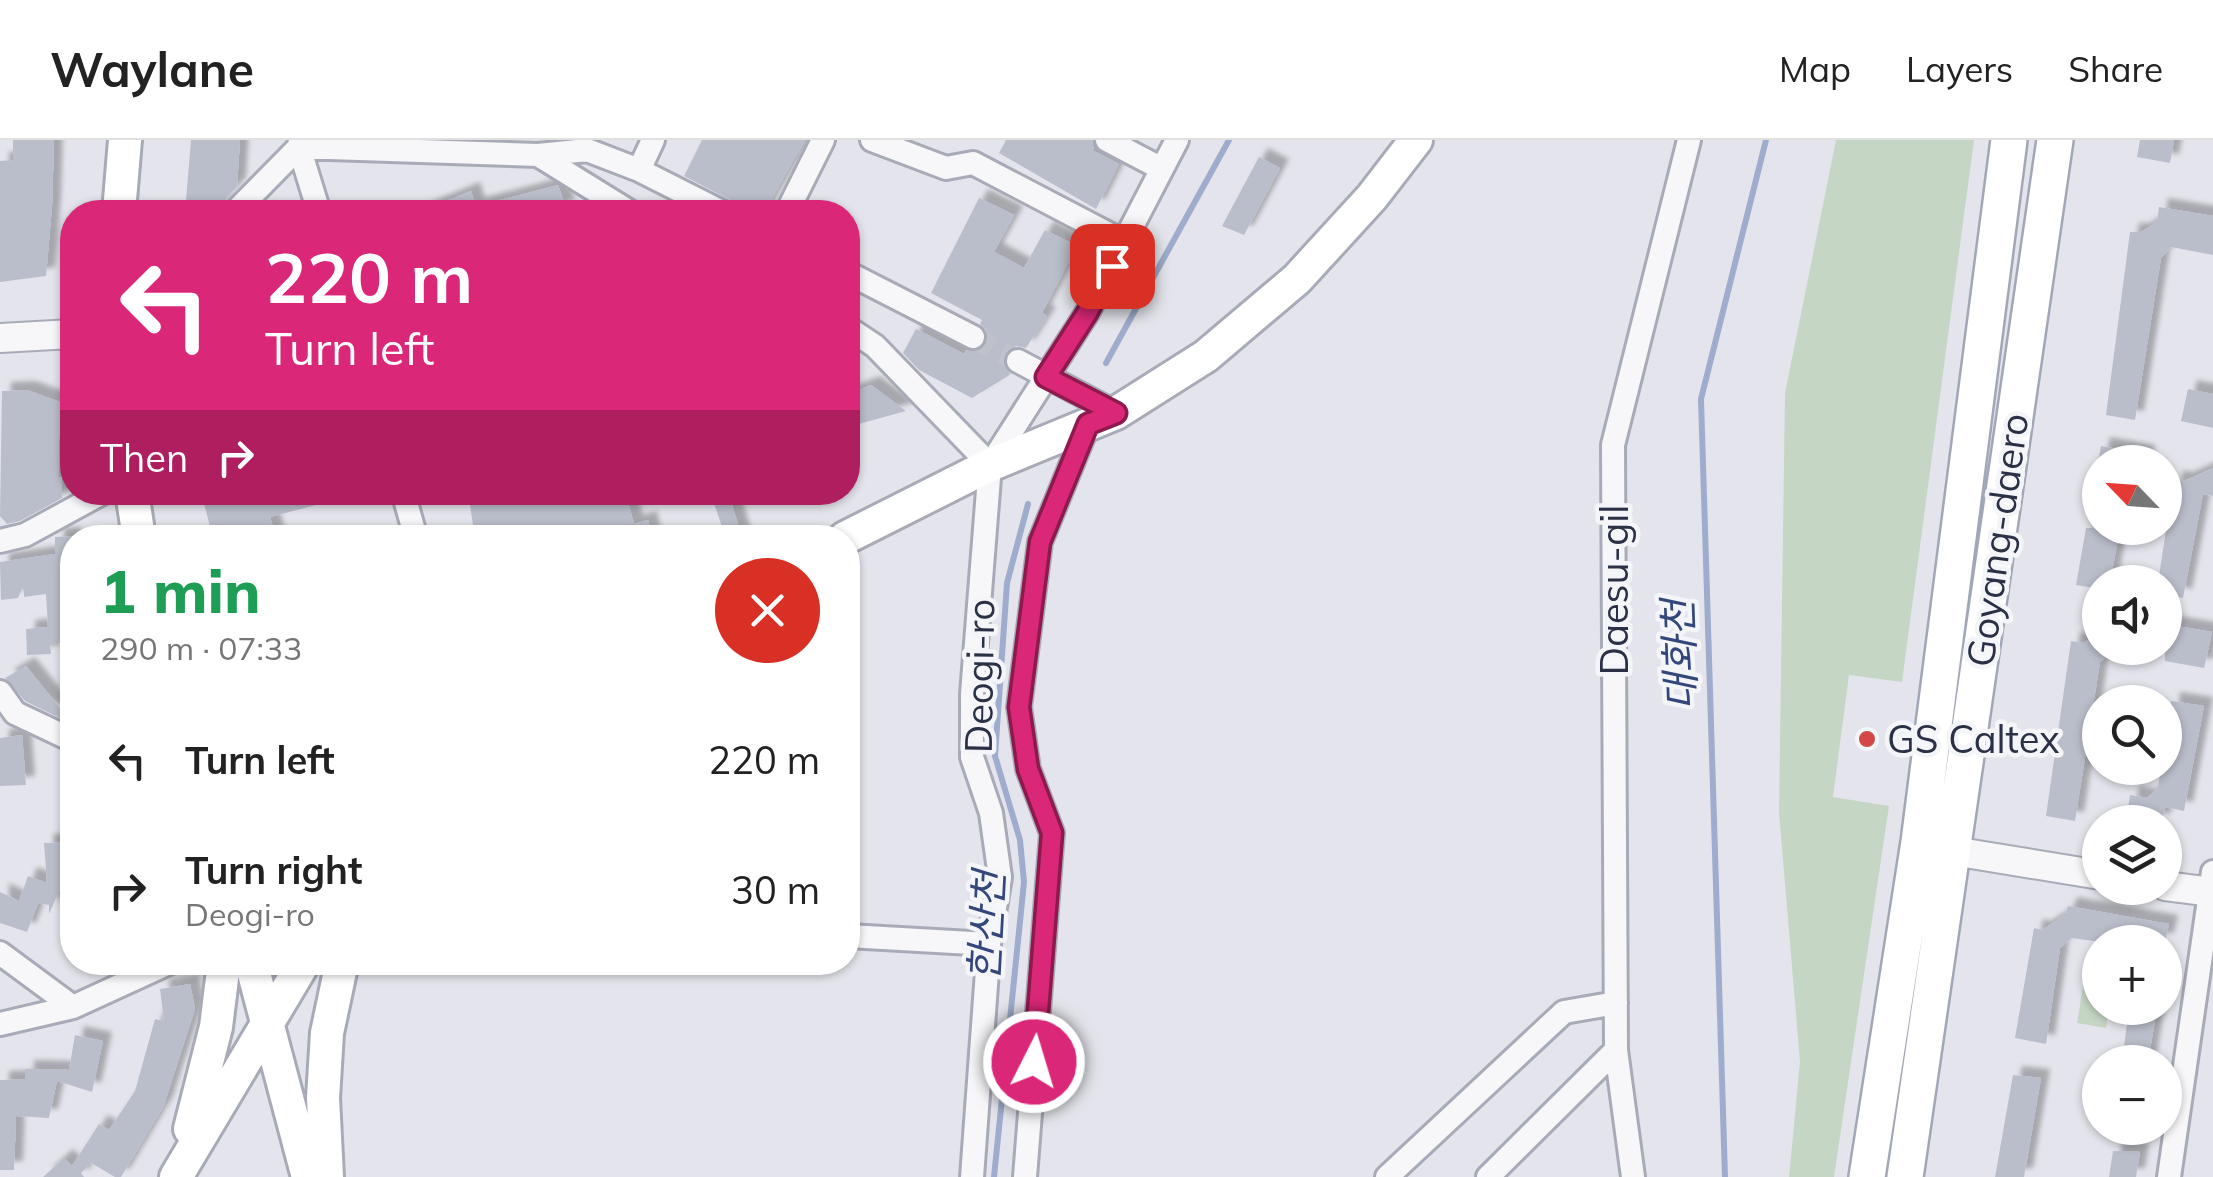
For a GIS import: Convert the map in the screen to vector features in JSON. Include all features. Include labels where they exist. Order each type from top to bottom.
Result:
[{"type":"main road","points":[[121,200],[124,140]]},
{"type":"main road","points":[[860,531],[990,465],[1102,419],[1206,356],[1297,279],[1372,197],[1416,140]]},
{"type":"main road","name":"Goyang-daero","points":[[1867,1177],[1919,842],[2009,140]]},
{"type":"main road","name":"Goyang-daero","points":[[1905,1177],[2055,140]]},
{"type":"main road","points":[[177,1176],[216,1028],[222,975]]},
{"type":"main road","points":[[254,975],[308,1177]]},
{"type":"main road","points":[[177,1176],[296,975]]},
{"type":"main road","points":[[327,1177],[322,1098],[328,1034],[339,975]]},
{"type":"street","points":[[639,170],[652,140]]},
{"type":"street","points":[[793,200],[823,140]]},
{"type":"street","points":[[872,140],[946,168],[973,163],[1124,242]]},
{"type":"street","points":[[1107,140],[1162,169]]},
{"type":"street","name":"Deogi-ro","points":[[972,1177],[989,944],[1000,876],[990,813],[972,757],[972,694],[990,465],[1087,313],[1177,140]]},
{"type":"street","name":"Daesu-gil","points":[[1633,1177],[1616,1050],[1613,444],[1690,140]]},
{"type":"street","points":[[246,200],[300,143],[538,155],[587,150],[639,170],[698,200]]},
{"type":"street","points":[[300,143],[316,200]]},
{"type":"street","points":[[538,155],[611,200]]},
{"type":"street","points":[[860,279],[973,337]]},
{"type":"street","points":[[0,338],[60,335]]},
{"type":"street","points":[[860,336],[875,346],[990,465]]},
{"type":"street","points":[[1018,361],[1102,419],[1040,542],[1019,707],[1028,769],[1052,833],[1025,1177]]},
{"type":"street","points":[[0,541],[25,535],[80,505]]},
{"type":"street","points":[[0,692],[14,713],[60,734]]},
{"type":"street","points":[[1953,851],[2082,872]]},
{"type":"street","points":[[2169,1177],[2203,1002],[2212,885],[2182,886]]},
{"type":"street","points":[[860,937],[989,944]]},
{"type":"street","points":[[0,953],[73,1008]]},
{"type":"street","points":[[0,1024],[73,1008],[141,975]]},
{"type":"street","points":[[1387,1177],[1564,1012],[1616,1003]]},
{"type":"street","points":[[1488,1177],[1616,1050]]},
{"type":"green space","points":[[1836,140],[1974,140],[1902,682],[1849,675],[1833,797],[1889,806],[1834,1177],[1789,1177],[1800,1062],[1779,812],[1785,393]]},
{"type":"green space","points":[[2082,992],[2082,1024],[2077,1023]]},
{"type":"building","points":[[13,140],[54,140],[46,276],[0,282],[0,161],[13,160]]},
{"type":"building","points":[[191,140],[240,140],[237,186],[225,200],[186,200]]},
{"type":"building","points":[[702,140],[805,140],[771,200],[730,200],[684,176]]},
{"type":"building","points":[[1006,140],[1092,140],[1094,151],[1119,164],[1096,209],[999,153]]},
{"type":"building","points":[[2140,140],[2174,140],[2170,163],[2137,157]]},
{"type":"building","points":[[1259,157],[1280,168],[1244,235],[1222,226]]},
{"type":"building","points":[[558,185],[563,200],[500,200]]},
{"type":"building","points":[[471,191],[474,200],[449,200]]},
{"type":"building","points":[[979,198],[1014,215],[994,252],[1024,268],[1045,230],[1077,246],[1042,313],[1047,316],[1026,348],[1016,346],[1004,355],[1003,362],[1010,374],[972,398],[919,370],[903,353],[916,329],[964,354],[966,350],[980,350],[987,343],[982,320],[931,293]]},
{"type":"building","points":[[2159,207],[2213,216],[2213,255],[2171,247],[2161,258],[2135,420],[2106,415],[2130,232],[2141,232],[2157,222]]},
{"type":"building","points":[[871,385],[906,411],[860,424],[860,389]]},
{"type":"building","points":[[2188,389],[2213,394],[2213,428],[2181,421]]},
{"type":"building","points":[[27,390],[60,402],[60,499],[7,524],[0,516],[2,391]]},
{"type":"building","points":[[2213,468],[2213,496],[2203,494],[2183,598],[2182,565],[2161,565],[2164,545],[2182,545],[2184,481]]},
{"type":"building","points":[[204,505],[316,505],[270,517],[272,525],[210,525]]},
{"type":"building","points":[[470,505],[629,505],[634,524],[648,520],[649,525],[473,525]]},
{"type":"building","points":[[715,505],[732,505],[738,525],[721,525]]},
{"type":"building","points":[[55,537],[60,537],[60,643],[50,644],[51,654],[27,655],[26,629],[48,627],[46,594],[24,597],[24,584],[18,598],[1,600],[0,562],[55,554]]},
{"type":"building","points":[[2083,545],[2117,545],[2113,565],[2082,565],[2082,586],[2076,585]]},
{"type":"building","points":[[2182,627],[2212,632],[2204,668],[2182,664]]},
{"type":"building","points":[[2071,641],[2082,643],[2082,665],[2100,665],[2096,685],[2082,685],[2082,776],[2075,821],[2046,816]]},
{"type":"building","points":[[26,666],[60,709],[60,718],[25,701],[5,678]]},
{"type":"building","points":[[2182,703],[2204,706],[2184,811],[2182,805],[2129,805],[2130,795],[2147,798],[2158,788],[2182,785]]},
{"type":"building","points":[[22,735],[26,785],[0,786],[0,738]]},
{"type":"building","points":[[60,842],[60,889],[49,914],[49,905],[38,903],[27,932],[0,923],[0,892],[19,901],[28,876],[47,883],[44,843]]},
{"type":"building","points":[[2068,906],[2169,924],[2082,925],[2082,939],[2072,938],[2060,948],[2046,1044],[2015,1038],[2034,928],[2042,930],[2065,915]]},
{"type":"building","points":[[190,984],[195,1009],[164,1105],[121,1177],[91,1163],[81,1173],[84,1177],[43,1177],[64,1158],[72,1166],[99,1124],[109,1130],[135,1091],[155,1019],[164,1021],[160,989]]},
{"type":"building","points":[[2127,1025],[2154,1025],[2151,1045],[2124,1045]]},
{"type":"building","points":[[75,1035],[103,1041],[92,1092],[57,1081],[49,1118],[16,1116],[14,1170],[0,1170],[0,1080],[25,1079],[25,1069],[69,1070]]},
{"type":"building","points":[[2013,1075],[2041,1078],[2024,1177],[1995,1177]]},
{"type":"building","points":[[2113,1151],[2140,1152],[2136,1177],[2109,1177]]},
{"type":"waterway","name":"한산천","points":[[1106,363],[1229,140]]},
{"type":"waterway","name":"대화천","points":[[1725,1177],[1701,399],[1766,140]]},
{"type":"waterway","name":"한산천","points":[[994,1177],[1024,882],[1020,840],[995,756],[1007,583],[1028,504]]},
{"type":"tunnel","points":[[973,337],[1018,361]]},
{"type":"place","name":"GS Caltex","points":[[1867,739]]},
{"type":"route","points":[[1034,1062],[1052,833],[1028,769],[1019,707],[1040,542],[1088,424],[1116,413],[1046,377],[1112,266]]}]
